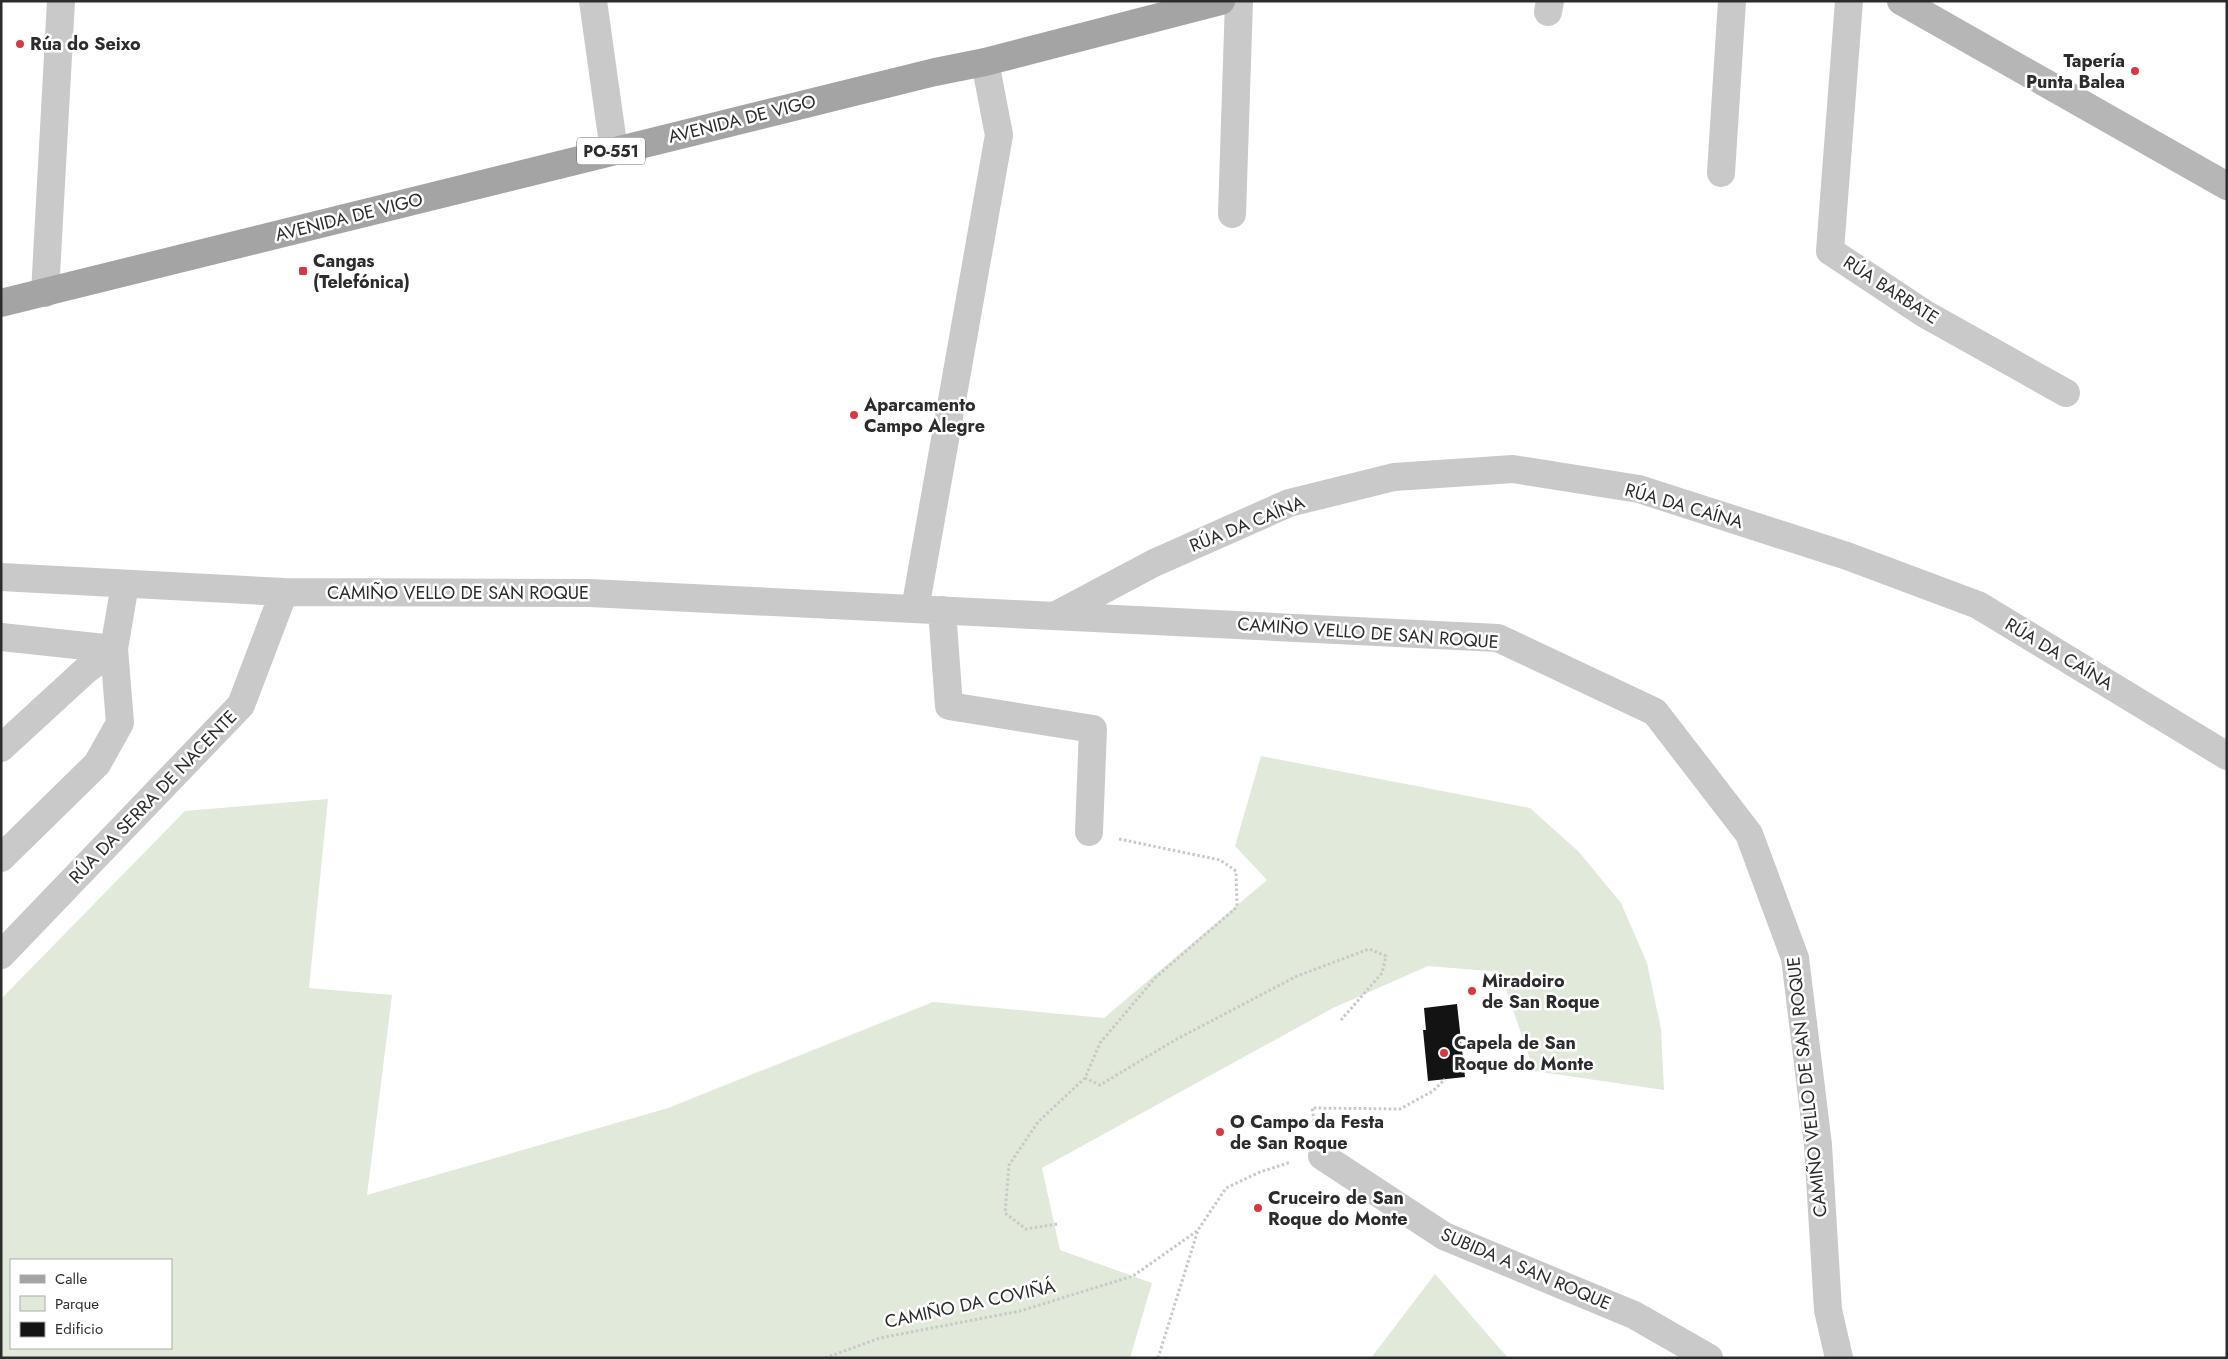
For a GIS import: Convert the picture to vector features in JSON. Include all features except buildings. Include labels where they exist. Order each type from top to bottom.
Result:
[{"type":"main road","name":"AVENIDA DE VIGO","points":[[1,303],[614,150],[935,72],[985,62],[1221,1]]},
{"type":"main road","points":[[1901,1],[2227,186]]},
{"type":"street","points":[[45,293],[61,1]]},
{"type":"street","points":[[592,1],[614,150]]},
{"type":"street","points":[[1232,214],[1239,1]]},
{"type":"street","points":[[1720,173],[1732,1]]},
{"type":"street","name":"RÚA BARBATE","points":[[1850,1],[1830,251],[1925,314],[2066,393]]},
{"type":"street","points":[[916,609],[949,411],[999,134],[985,62]]},
{"type":"street","name":"RÚA DA CAÍNA","points":[[1056,615],[1154,563],[1289,503],[1394,476],[1513,469],[1640,489],[1847,556],[1978,605],[2227,756]]},
{"type":"street","name":"CAMIÑO VELLO DE SAN ROQUE","points":[[1,577],[284,592],[590,593],[1498,638],[1655,712],[1749,834],[1795,958],[1818,1145],[1828,1310],[1839,1358]]},
{"type":"street","points":[[1,858],[97,764],[120,723],[114,649],[125,584]]},
{"type":"street","name":"RÚA DA SERRA DE NACENTE","points":[[1,955],[241,705],[284,592]]},
{"type":"street","points":[[942,610],[949,706],[1093,729],[1089,832]]},
{"type":"street","points":[[1,637],[114,649]]},
{"type":"street","points":[[1,748],[86,670],[114,649]]},
{"type":"street","name":"SUBIDA A SAN ROQUE","points":[[1322,1156],[1444,1236],[1634,1315],[1709,1358]]},
{"type":"path","points":[[1057,1224],[1026,1229],[1005,1213],[1009,1165],[1038,1122],[1085,1078],[1100,1043],[1155,978],[1237,907],[1236,871],[1220,860],[1089,832]]},
{"type":"path","points":[[1085,1078],[1100,1085],[1175,1040],[1297,976],[1369,948],[1386,956],[1382,973],[1340,1020]]},
{"type":"path","points":[[1158,1358],[1198,1230],[1226,1188],[1260,1172],[1322,1156],[1312,1108],[1400,1109],[1433,1091],[1446,1079]]},
{"type":"path","name":"CAMIÑO DA COVIÑÁ","points":[[825,1358],[880,1338],[1020,1311],[1133,1276],[1198,1230]]},
{"type":"green space","points":[[1261,756],[1530,808],[1579,852],[1621,903],[1647,963],[1661,1029],[1664,1090],[1534,1071],[1500,972],[1428,966],[1333,1008],[1042,1168],[1060,1250],[1152,1283],[1130,1358],[1,1358],[1,999],[185,811],[328,799],[309,988],[392,995],[367,1195],[668,1108],[933,1002],[1104,1018],[1267,880],[1235,846]]},
{"type":"green space","points":[[1435,1274],[1508,1358],[1371,1358]]},
{"type":"place","name":"Rúa do Seixo","points":[[20,44]]},
{"type":"place","name":"Tapería Punta Balea","points":[[2135,71]]},
{"type":"place","name":"Cangas (Telefónica)","points":[[303,271]]},
{"type":"place","name":"Aparcamento Campo Alegre","points":[[854,415]]},
{"type":"place","name":"Miradoiro de San Roque","points":[[1472,991]]},
{"type":"place","name":"Capela de San Roque do Monte","points":[[1444,1053]]},
{"type":"place","name":"O Campo da Festa de San Roque","points":[[1220,1132]]},
{"type":"place","name":"Cruceiro de San Roque do Monte","points":[[1258,1208]]}]
